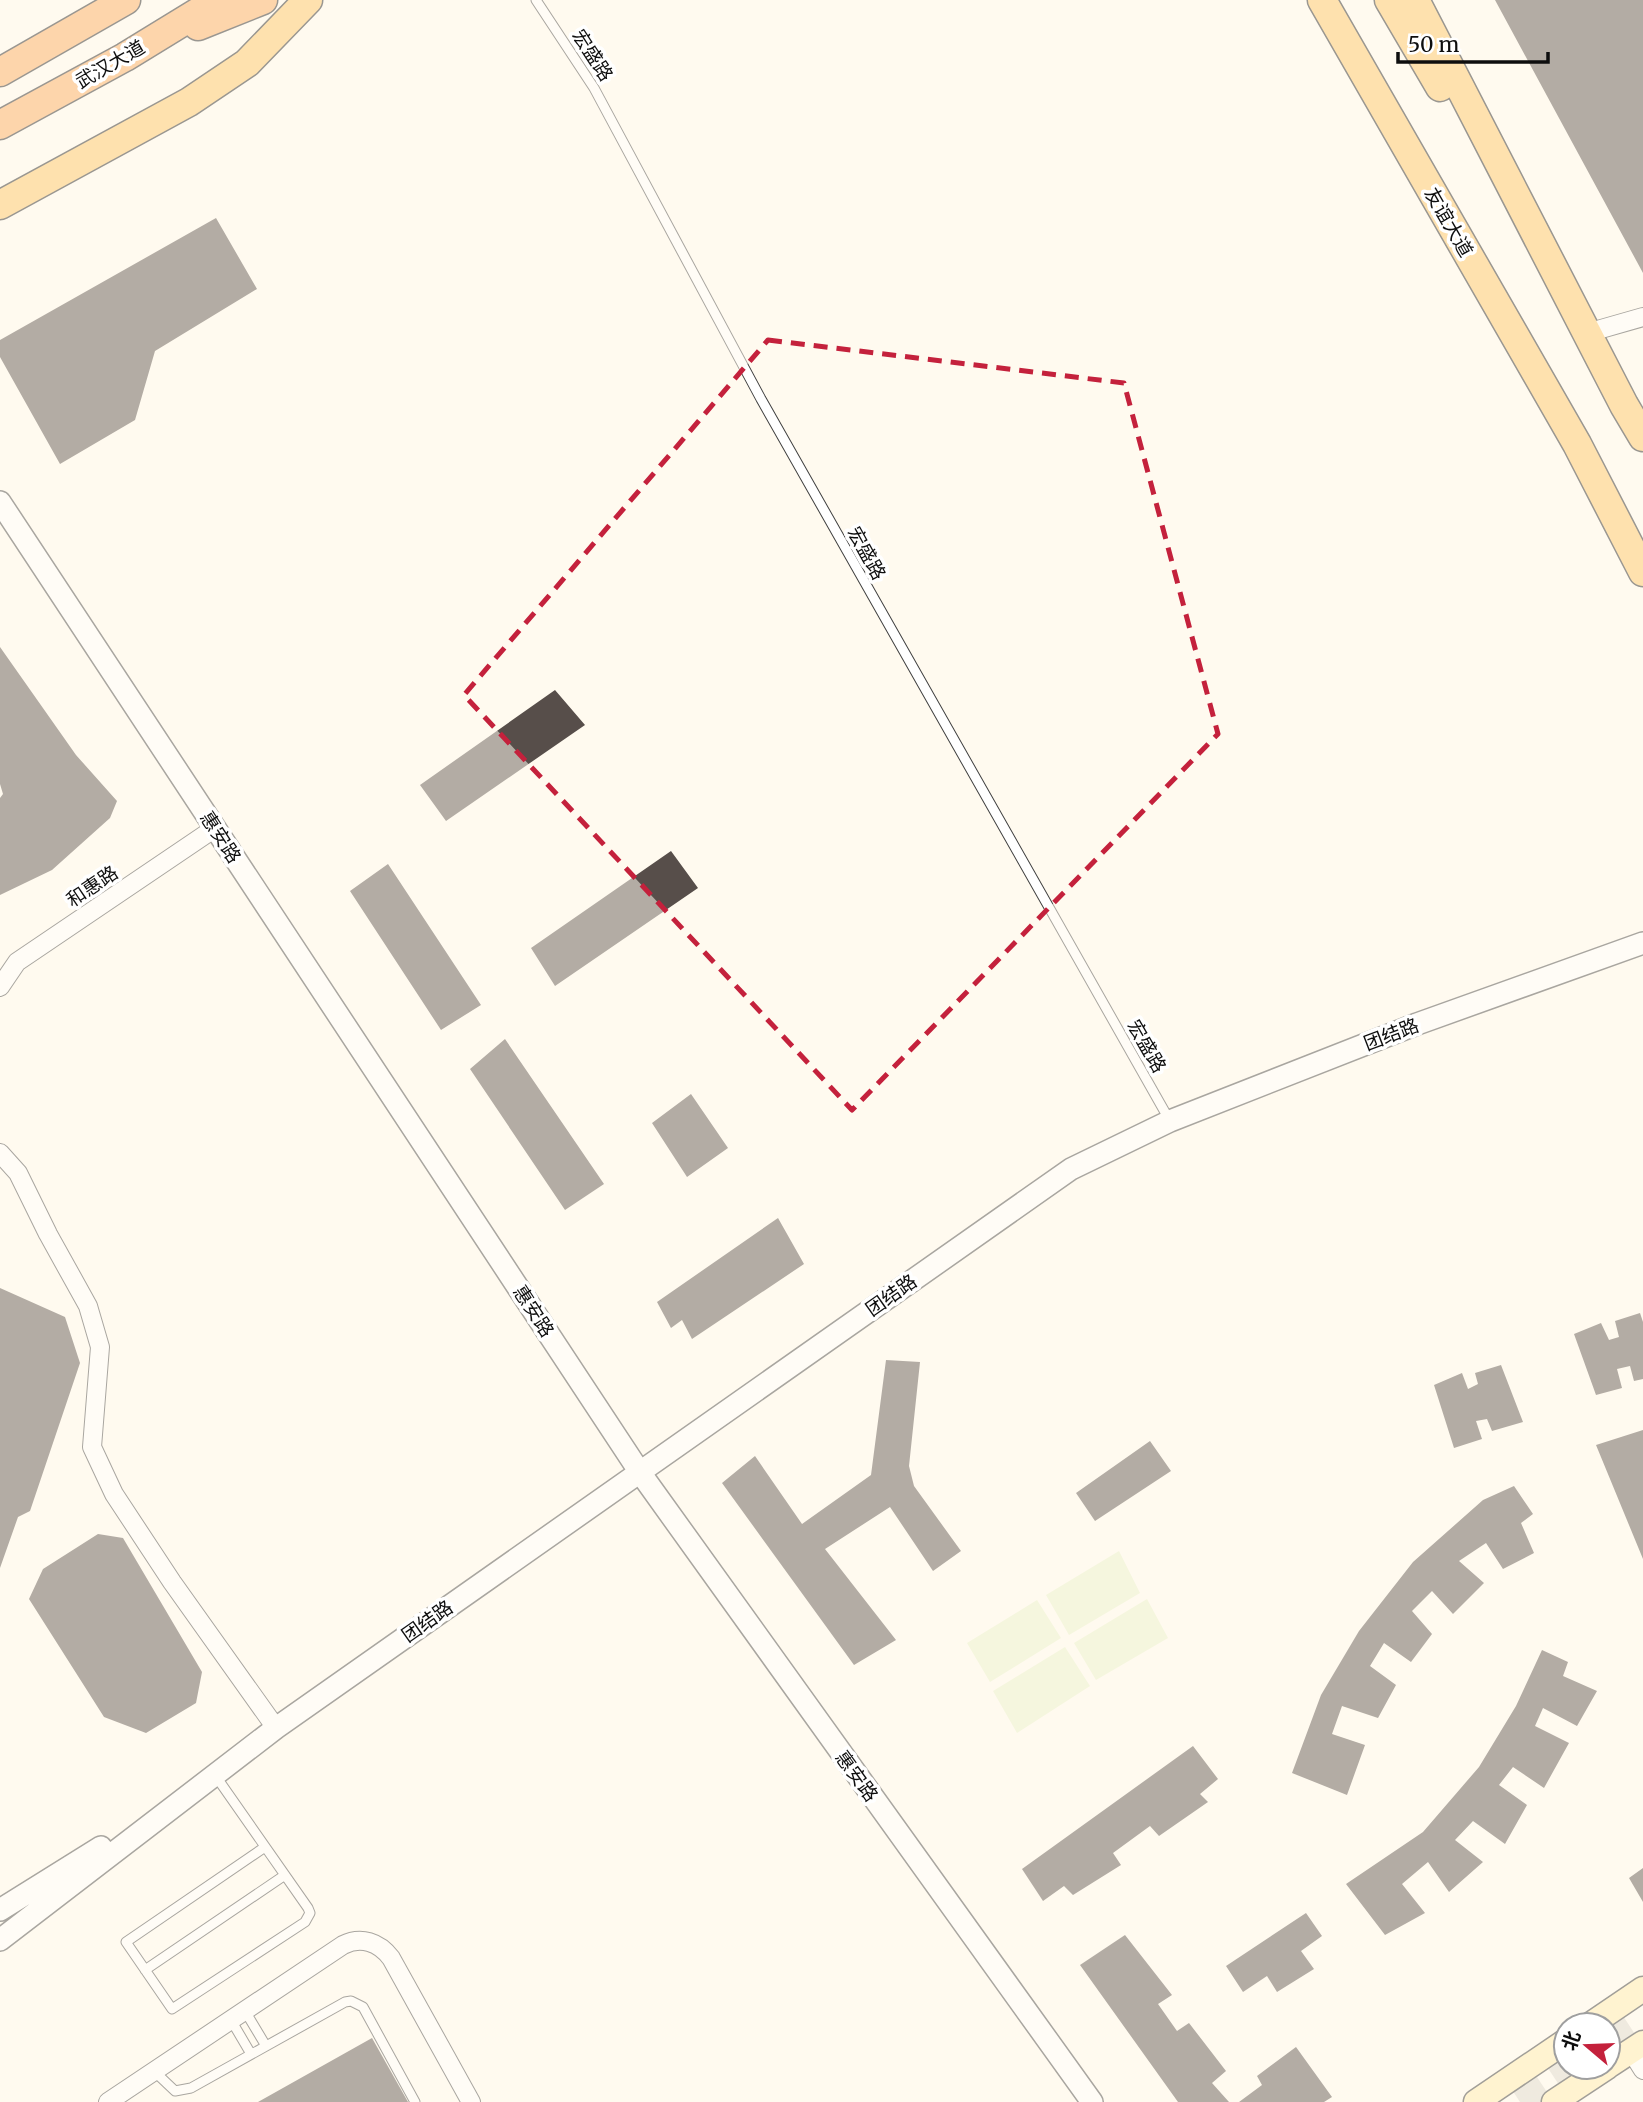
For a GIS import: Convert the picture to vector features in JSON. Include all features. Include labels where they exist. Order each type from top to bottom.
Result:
[{"type":"highway","name":"武汉大道","points":[[0,125],[125,57],[218,0]]},
{"type":"highway","points":[[125,57],[263,0]]},
{"type":"highway","points":[[0,72],[120,3]]},
{"type":"main road","points":[[0,205],[189,102],[247,64],[308,0]]},
{"type":"main road","name":"友谊大道","points":[[1322,0],[1577,444]]},
{"type":"main road","name":"友谊大道","points":[[1340,0],[1643,572]]},
{"type":"main road","points":[[1389,0],[1643,437]]},
{"type":"main road","points":[[1415,0],[1624,405]]},
{"type":"main road","points":[[1620,527],[1643,556]]},
{"type":"main road","points":[[1611,2011],[1643,1989]]},
{"type":"main road","points":[[1476,2102],[1552,2050]]},
{"type":"main road","points":[[1622,2061],[1639,2055]]},
{"type":"main road","points":[[1554,2102],[1585,2081]]},
{"type":"street","points":[[1587,333],[1643,317]]},
{"type":"street","name":"惠安路","points":[[0,502],[639,1471],[1092,2102]]},
{"type":"street","name":"和惠路","points":[[0,987],[17,962],[215,828]]},
{"type":"street","name":"团结路","points":[[0,1940],[276,1728],[1071,1170],[1170,1121],[1417,1024],[1643,943]]},
{"type":"street","points":[[0,1153],[18,1173],[88,1306],[100,1347],[92,1447],[114,1494],[172,1582],[276,1728]]},
{"type":"street","name":"团结路","points":[[0,1910],[211,1776]]},
{"type":"street","points":[[108,2102],[343,1945],[362,1941],[378,1945],[391,1958],[471,2102]]},
{"type":"lane","name":"宏盛路","points":[[536,0],[594,88],[761,399],[1170,1121]]},
{"type":"lane","points":[[211,1776],[265,1847],[310,1913],[305,1922],[172,2009],[126,1942],[265,1847]]},
{"type":"lane","points":[[145,1969],[285,1875]]},
{"type":"lane","points":[[155,2072],[168,2087],[180,2091],[191,2088],[345,2002],[357,2003],[363,2007],[415,2102]]},
{"type":"lane","points":[[238,2016],[266,2046]]},
{"type":"lane","points":[[238,2016],[251,2054]]},
{"type":"highlighted area","points":[[768,340],[1124,383],[1218,734],[852,1110],[464,695]]},
{"type":"green space","points":[[1119,1551],[1140,1593],[1069,1635],[1046,1595]]},
{"type":"green space","points":[[1147,1599],[1168,1638],[1096,1680],[1074,1643]]},
{"type":"green space","points":[[1037,1600],[1061,1638],[990,1682],[967,1643]]},
{"type":"green space","points":[[1065,1647],[1090,1686],[1017,1733],[993,1691]]},
{"type":"building","points":[[1495,0],[1643,0],[1643,273]]},
{"type":"building","points":[[216,218],[257,289],[155,351],[135,420],[60,464],[0,357],[0,340]]},
{"type":"building","points":[[0,647],[76,755],[117,801],[110,818],[52,870],[0,895],[0,798],[3,794],[0,784]]},
{"type":"building","points":[[555,690],[585,725],[446,821],[420,785]]},
{"type":"building","points":[[671,851],[698,888],[555,986],[531,948]]},
{"type":"building","points":[[388,864],[481,1005],[441,1030],[350,891]]},
{"type":"building","points":[[505,1039],[604,1184],[565,1210],[470,1069]]},
{"type":"building","points":[[691,1094],[728,1148],[687,1177],[652,1123]]},
{"type":"building","points":[[778,1218],[804,1264],[692,1339],[682,1320],[671,1328],[657,1302]]},
{"type":"building","points":[[0,1288],[65,1317],[80,1363],[30,1511],[18,1517],[0,1568]]},
{"type":"building","points":[[1640,1313],[1643,1322],[1643,1379],[1634,1381],[1630,1366],[1617,1369],[1622,1388],[1596,1395],[1574,1334],[1601,1323],[1609,1340],[1619,1337],[1615,1321]]},
{"type":"building","points":[[886,1360],[920,1362],[909,1466],[914,1486],[961,1551],[933,1571],[890,1507],[825,1549],[896,1640],[854,1665],[722,1483],[755,1456],[802,1524],[871,1475]]},
{"type":"building","points":[[1501,1365],[1523,1422],[1492,1431],[1487,1419],[1476,1421],[1482,1439],[1454,1448],[1434,1385],[1462,1373],[1468,1389],[1478,1384],[1475,1373]]},
{"type":"building","points":[[1643,1430],[1643,1559],[1596,1445]]},
{"type":"building","points":[[1150,1441],[1171,1471],[1095,1521],[1076,1493]]},
{"type":"building","points":[[1514,1486],[1533,1514],[1521,1523],[1534,1553],[1503,1569],[1486,1543],[1459,1561],[1484,1583],[1453,1614],[1432,1591],[1412,1611],[1432,1634],[1411,1662],[1384,1643],[1370,1666],[1396,1685],[1378,1718],[1342,1706],[1332,1734],[1365,1745],[1347,1795],[1292,1773],[1321,1695],[1359,1631],[1413,1562],[1483,1500]]},
{"type":"building","points":[[98,1534],[123,1538],[202,1672],[196,1703],[146,1733],[104,1717],[29,1599],[43,1569]]},
{"type":"building","points":[[1542,1650],[1568,1662],[1563,1676],[1597,1691],[1577,1726],[1543,1708],[1535,1726],[1569,1743],[1544,1788],[1513,1767],[1499,1785],[1527,1805],[1505,1844],[1473,1821],[1455,1840],[1483,1862],[1449,1892],[1428,1862],[1402,1884],[1425,1913],[1385,1935],[1346,1884],[1423,1832],[1479,1767],[1516,1706]]},
{"type":"building","points":[[1193,1746],[1218,1779],[1200,1794],[1208,1802],[1159,1836],[1150,1826],[1113,1853],[1121,1865],[1073,1895],[1064,1886],[1043,1901],[1022,1869]]},
{"type":"building","points":[[1643,1868],[1643,1902],[1629,1878]]},
{"type":"building","points":[[1306,1913],[1322,1936],[1301,1951],[1314,1969],[1277,1992],[1267,1976],[1243,1992],[1226,1966]]},
{"type":"building","points":[[1125,1935],[1172,1995],[1158,2004],[1177,2031],[1189,2023],[1226,2071],[1212,2083],[1229,2102],[1178,2102],[1080,1965]]},
{"type":"building","points":[[372,2038],[408,2102],[258,2102]]},
{"type":"building","points":[[1296,2047],[1332,2097],[1324,2102],[1239,2102],[1262,2085],[1257,2076]]},
{"type":"tunnel","points":[[1622,2035],[1643,2021]]},
{"type":"tunnel","points":[[1520,2102],[1552,2081]]}]
